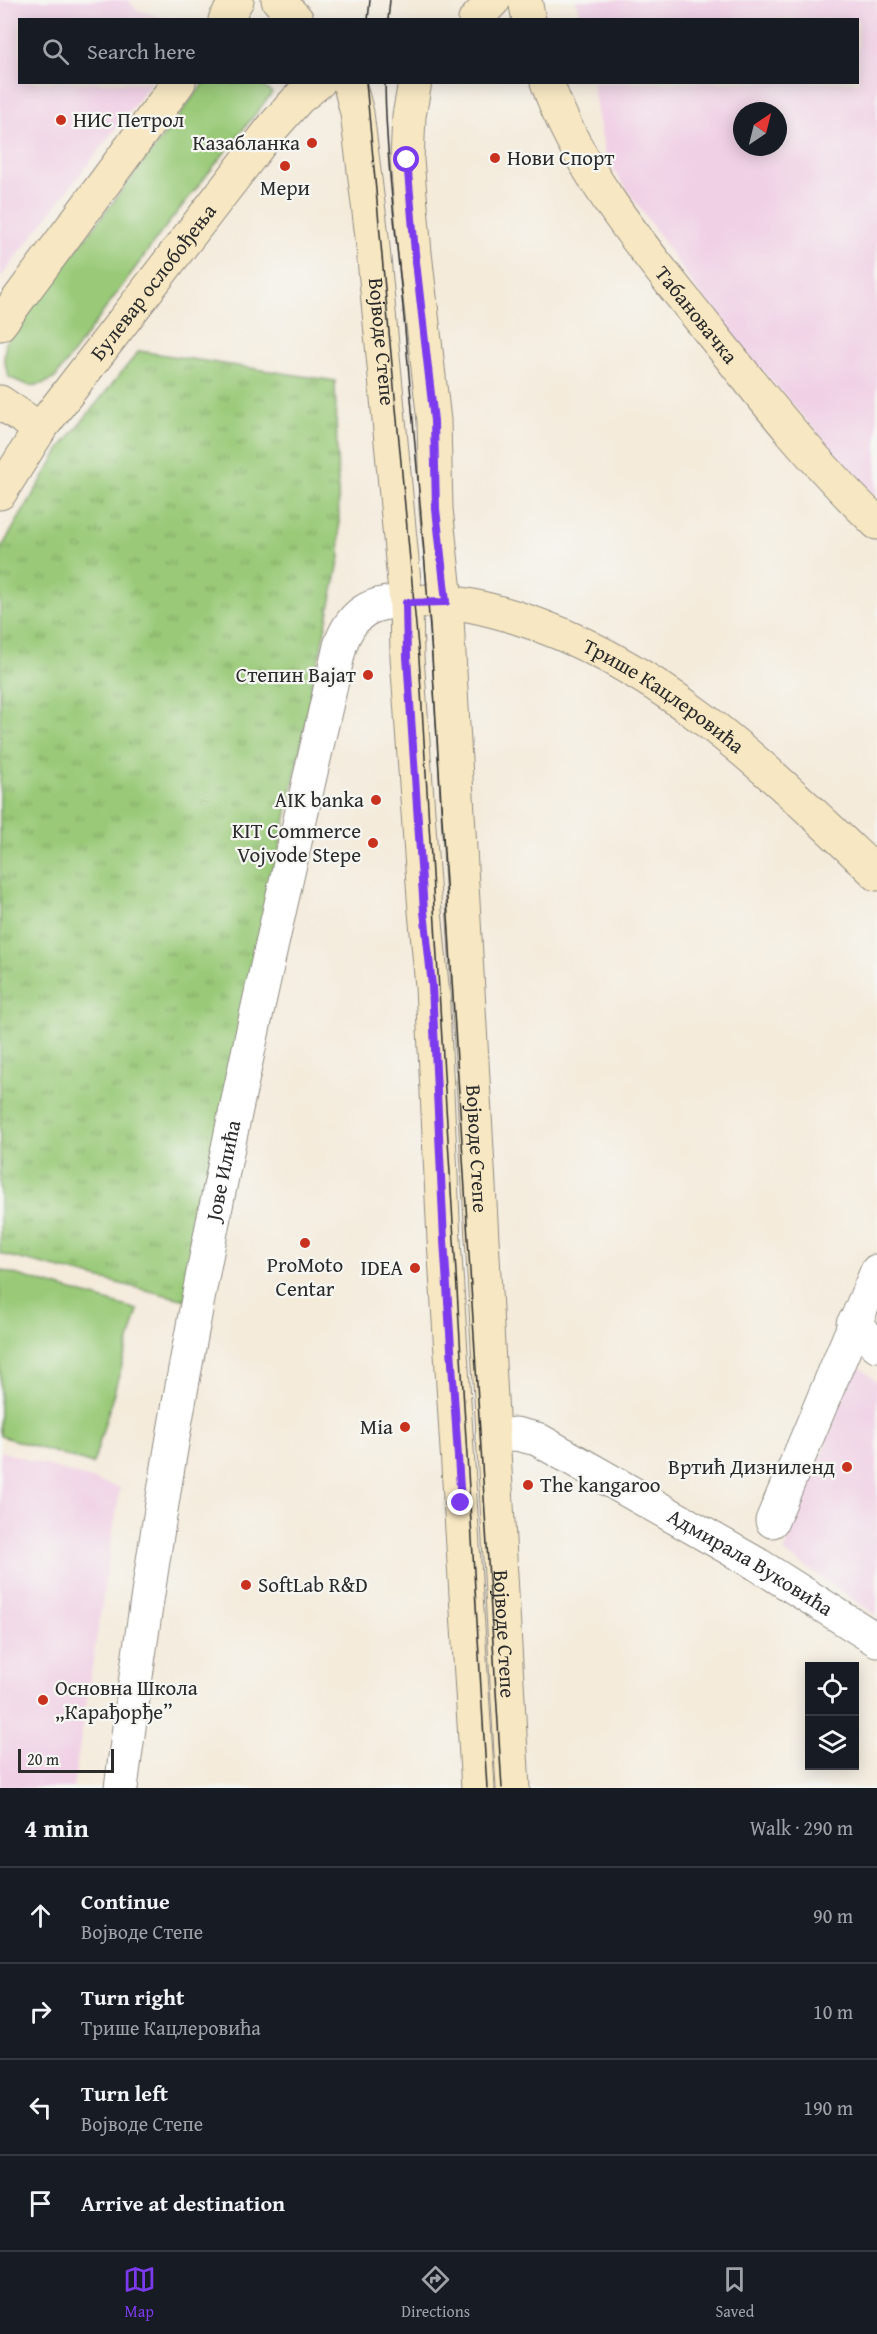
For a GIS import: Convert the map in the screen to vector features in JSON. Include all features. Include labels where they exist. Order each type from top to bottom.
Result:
[{"type":"main road","points":[[226,18],[237,0]]},
{"type":"main road","points":[[278,0],[295,18]]},
{"type":"main road","points":[[477,18],[494,0]]},
{"type":"main road","points":[[525,0],[529,18]]},
{"type":"main road","points":[[0,324],[178,84]]},
{"type":"main road","name":"Булевар ослобођења","points":[[0,494],[40,429],[273,128],[294,104],[317,84]]},
{"type":"main road","name":"Војводе Степе","points":[[350,84],[357,112],[372,237],[406,603],[408,669],[424,911],[432,986],[444,1240],[477,1784]]},
{"type":"main road","name":"Војводе Степе","points":[[415,84],[399,119],[393,139],[389,168],[413,418],[436,509],[446,602],[513,1788]]},
{"type":"main road","name":"Табановачка","points":[[548,84],[569,131],[590,169],[639,243],[758,392],[848,496],[877,523]]},
{"type":"main road","points":[[0,402],[40,429]]},
{"type":"main road","name":"Трише Кацлеровића","points":[[406,603],[446,602],[476,605],[535,624],[583,643],[642,676],[706,720],[748,754],[877,874]]},
{"type":"street","name":"Јове Илића","points":[[121,1788],[142,1623],[192,1328],[265,976],[340,646],[352,620],[361,611],[376,605],[406,603]]},
{"type":"street","points":[[772,1521],[877,1271]]},
{"type":"street","points":[[853,1324],[877,1345]]},
{"type":"street","name":"Адмирала Вуковића","points":[[492,1436],[516,1434],[537,1438],[757,1564],[877,1640]]},
{"type":"street","points":[[477,1784],[513,1788]]},
{"type":"shaded area","name":"НИС Петрол","points":[[0,0],[128,0],[137,10],[165,18],[18,18],[18,84],[150,84],[0,278]]},
{"type":"shaded area","points":[[576,0],[877,0],[877,498],[717,319],[606,159],[592,84],[859,84],[859,18],[580,18]]},
{"type":"shaded area","name":"Вртић Дизниленд","points":[[856,1364],[877,1382],[877,1616],[784,1552]]},
{"type":"shaded area","name":"Основна Школа „Карађорђе”","points":[[0,1451],[120,1488],[73,1788],[0,1788]]},
{"type":"green space","points":[[203,84],[259,84],[272,93],[160,234],[55,378],[42,384],[32,385],[9,377],[4,360],[6,342]]},
{"type":"green space","points":[[139,351],[335,381],[340,557],[186,1300],[0,1254],[0,550],[62,446]]},
{"type":"green space","points":[[0,1270],[138,1310],[93,1464],[0,1436]]},
{"type":"tram line","points":[[368,18],[370,0]]},
{"type":"tram line","points":[[388,18],[390,0]]},
{"type":"tram line","points":[[366,84],[419,658],[487,1788]]},
{"type":"tram line","points":[[385,84],[390,171],[432,657],[502,1788]]},
{"type":"place","name":"НИС Петрол","points":[[61,120]]},
{"type":"place","name":"Казабланка","points":[[312,143]]},
{"type":"place","name":"Нови Спорт","points":[[495,158]]},
{"type":"place","name":"Мери","points":[[285,166]]},
{"type":"place","name":"Степин Вајат","points":[[368,675]]},
{"type":"place","name":"AIK banka","points":[[376,800]]},
{"type":"place","name":"KIT Commerce Vojvode Stepe","points":[[373,843]]},
{"type":"place","name":"ProMoto Centar","points":[[305,1243]]},
{"type":"place","name":"IDEA","points":[[415,1268]]},
{"type":"place","name":"Mia","points":[[405,1427]]},
{"type":"place","name":"Вртић Дизниленд","points":[[847,1467]]},
{"type":"place","name":"The kangaroo","points":[[528,1485]]},
{"type":"place","name":"SoftLab R&D","points":[[246,1585]]},
{"type":"place","name":"Основна Школа „Карађорђе”","points":[[43,1700]]},
{"type":"route","points":[[407,160],[434,421],[436,509],[446,602],[406,603],[407,657],[424,911],[432,986],[444,1240],[461,1503]]}]
